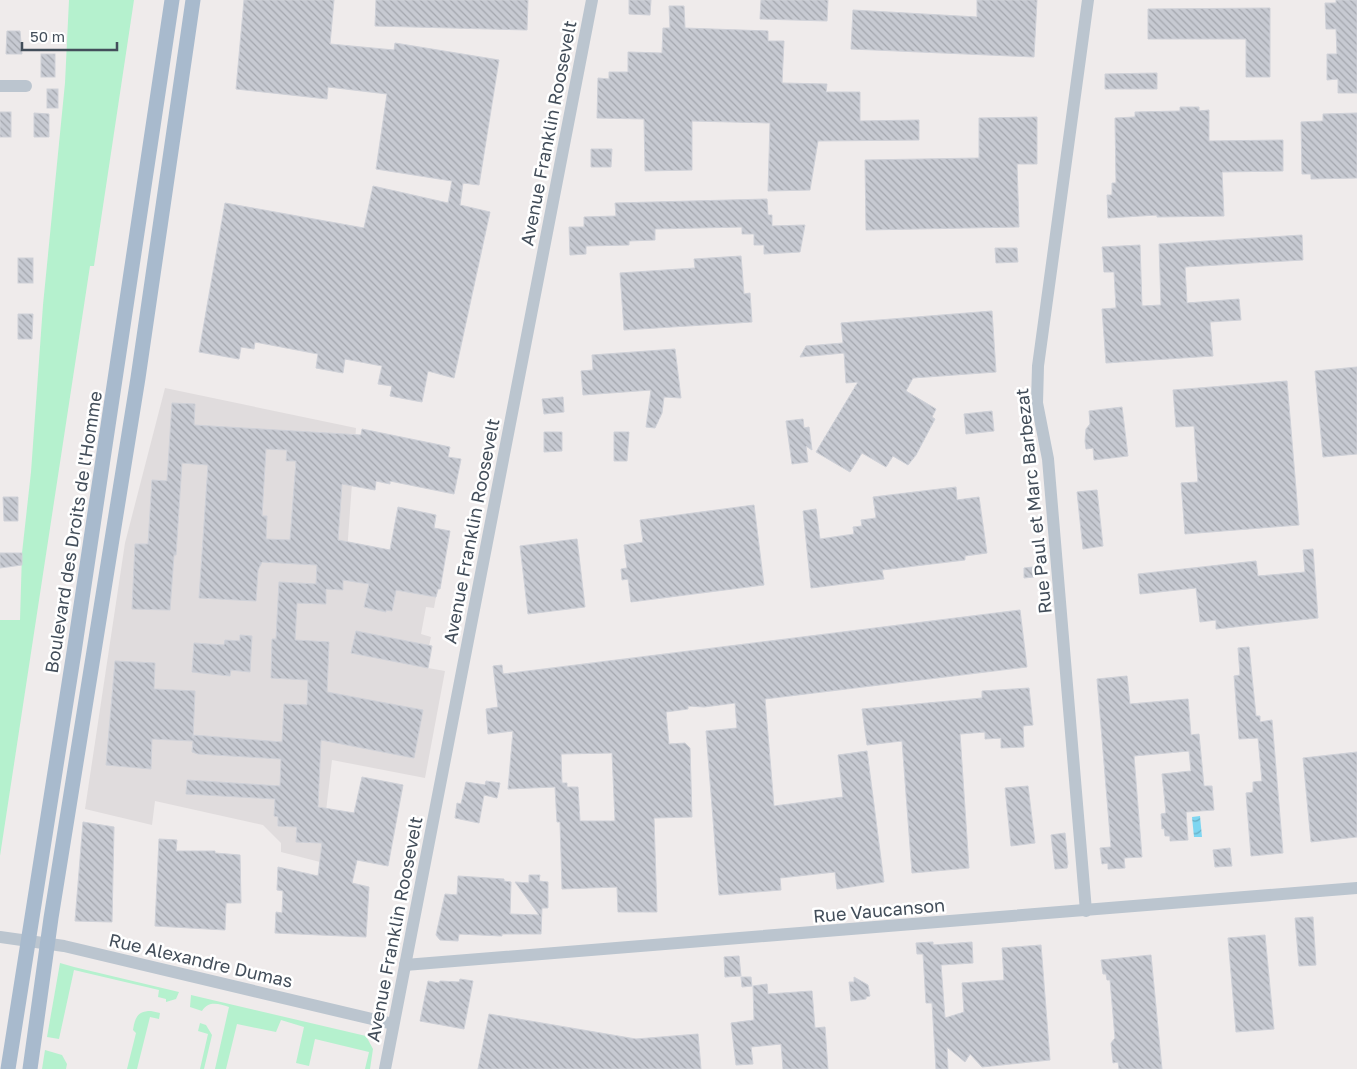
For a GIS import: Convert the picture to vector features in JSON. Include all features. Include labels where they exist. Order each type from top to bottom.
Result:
[{"type":"main road","name":"Boulevard des Droits de l'Homme","points":[[8,1069],[172,0]]},
{"type":"main road","points":[[30,1069],[48,943],[138,378],[194,0]]},
{"type":"street","name":"Avenue Franklin Roosevelt","points":[[385,1069],[592,0]]},
{"type":"street","name":"Rue Paul et Marc Barbezat","points":[[1086,911],[1048,459],[1037,395],[1038,366],[1050,272],[1088,0]]},
{"type":"street","points":[[0,86],[26,86]]},
{"type":"street","name":"Rue Vaucanson","points":[[405,965],[1357,888]]},
{"type":"street","name":"Rue Alexandre Dumas","points":[[0,937],[48,943],[393,1024]]},
{"type":"shaded area","points":[[165,388],[356,428],[345,580],[436,597],[434,608],[426,607],[421,634],[431,637],[429,646],[432,646],[428,668],[445,671],[425,778],[332,760],[320,862],[281,852],[281,843],[263,825],[155,801],[152,825],[85,809],[125,543]]},
{"type":"green space","points":[[69,0],[134,0],[94,266],[90,266],[0,856],[0,620],[20,620],[22,553],[31,472],[43,305],[65,83]]},
{"type":"green space","points":[[60,963],[179,992],[176,999],[166,1002],[166,999],[158,997],[159,990],[74,970],[59,1039],[47,1037]]},
{"type":"green space","points":[[191,995],[366,1036],[373,1049],[370,1069],[365,1069],[369,1052],[315,1039],[309,1066],[296,1063],[304,1027],[281,1020],[276,1032],[237,1024],[226,1069],[215,1069],[229,1007],[211,1004],[202,1011],[190,1007]]},
{"type":"green space","points":[[143,1012],[160,1013],[159,1019],[150,1017],[137,1069],[127,1069],[136,1033],[133,1030],[137,1016]]},
{"type":"green space","points":[[200,1023],[206,1025],[212,1035],[204,1069],[200,1069],[208,1034],[198,1031]]},
{"type":"green space","points":[[45,1050],[62,1055],[67,1064],[66,1069],[42,1069]]},
{"type":"water","points":[[1200,816],[1202,837],[1194,837],[1192,817]]},
{"type":"building","points":[[244,0],[334,0],[330,44],[394,50],[395,43],[499,60],[479,185],[463,183],[460,205],[490,212],[454,378],[428,371],[422,402],[390,396],[392,386],[378,384],[382,366],[345,359],[343,373],[316,368],[318,354],[255,342],[254,349],[241,347],[239,359],[199,352],[225,203],[364,228],[373,186],[448,203],[452,181],[376,169],[387,94],[328,87],[327,99],[236,89]]},
{"type":"building","points":[[376,0],[528,0],[527,30],[375,26]]},
{"type":"building","points":[[629,0],[651,0],[650,15],[629,14]]},
{"type":"building","points":[[761,0],[828,0],[827,21],[760,19]]},
{"type":"building","points":[[977,0],[1037,0],[1034,57],[851,49],[853,10],[977,17]]},
{"type":"building","points":[[1336,0],[1357,0],[1357,93],[1338,93],[1338,79],[1327,80],[1327,54],[1337,54],[1336,29],[1326,29],[1325,3],[1336,3]]},
{"type":"building","points":[[669,6],[684,6],[685,28],[768,31],[768,41],[784,41],[782,83],[827,84],[826,92],[860,92],[860,121],[919,120],[919,140],[818,141],[810,190],[768,191],[770,123],[692,121],[692,170],[645,171],[644,119],[597,118],[598,78],[609,79],[609,72],[628,72],[628,52],[662,53],[663,28],[670,28]]},
{"type":"building","points":[[1270,8],[1270,77],[1246,77],[1246,39],[1148,39],[1148,9]]},
{"type":"building","points":[[7,31],[20,31],[22,54],[6,54]]},
{"type":"building","points":[[41,54],[55,54],[55,77],[41,77]]},
{"type":"building","points":[[1157,73],[1157,89],[1105,89],[1105,74]]},
{"type":"building","points":[[47,89],[58,89],[58,108],[47,108]]},
{"type":"building","points":[[1180,107],[1199,107],[1199,111],[1209,110],[1209,141],[1283,140],[1283,171],[1222,172],[1224,216],[1157,217],[1157,215],[1108,218],[1107,195],[1112,195],[1112,183],[1116,183],[1115,118],[1135,117],[1135,112],[1180,111]]},
{"type":"building","points":[[0,112],[11,112],[11,137],[0,137]]},
{"type":"building","points":[[34,113],[49,114],[49,137],[34,137]]},
{"type":"building","points":[[1357,113],[1357,178],[1311,179],[1311,174],[1302,174],[1301,122],[1323,121],[1323,114]]},
{"type":"building","points":[[1037,117],[1037,164],[1017,164],[1019,227],[866,230],[865,160],[979,158],[979,118]]},
{"type":"building","points":[[591,149],[612,149],[611,167],[591,167]]},
{"type":"building","points":[[767,199],[768,215],[772,215],[772,226],[805,225],[800,252],[764,254],[764,245],[754,245],[754,234],[742,234],[742,227],[655,229],[655,240],[629,241],[629,245],[586,246],[586,254],[570,255],[569,227],[584,227],[584,217],[616,216],[615,203]]},
{"type":"building","points":[[1302,235],[1303,260],[1185,267],[1187,303],[1239,299],[1241,320],[1210,322],[1213,356],[1106,363],[1102,309],[1116,308],[1114,272],[1104,272],[1102,247],[1140,245],[1142,306],[1161,305],[1159,244]]},
{"type":"building","points":[[995,248],[1017,248],[1018,262],[996,263]]},
{"type":"building","points":[[741,256],[744,294],[750,293],[752,322],[624,330],[620,273],[695,268],[694,259]]},
{"type":"building","points":[[18,258],[33,258],[33,283],[18,283]]},
{"type":"building","points":[[992,311],[996,372],[913,378],[906,391],[936,409],[932,417],[935,419],[916,455],[908,465],[893,456],[886,467],[862,453],[850,472],[816,452],[858,382],[846,383],[844,353],[800,357],[806,346],[843,343],[841,323]]},
{"type":"building","points":[[18,314],[33,314],[32,339],[18,339]]},
{"type":"building","points":[[675,349],[681,398],[664,397],[662,413],[655,428],[646,427],[651,390],[583,395],[581,371],[593,370],[592,355]]},
{"type":"building","points":[[1357,367],[1357,454],[1323,457],[1315,371]]},
{"type":"building","points":[[1287,381],[1299,525],[1185,534],[1181,483],[1198,482],[1194,426],[1176,427],[1173,390]]},
{"type":"building","points":[[563,397],[564,412],[544,414],[542,399]]},
{"type":"building","points":[[172,403],[195,404],[194,425],[361,435],[362,429],[450,447],[448,457],[461,459],[454,494],[390,481],[390,484],[376,481],[375,490],[342,484],[338,540],[390,550],[398,507],[436,515],[434,528],[450,531],[440,589],[438,589],[436,597],[396,590],[392,611],[386,610],[386,612],[364,607],[369,584],[343,580],[343,590],[326,589],[326,604],[297,603],[295,640],[329,642],[327,692],[423,710],[414,758],[321,740],[318,807],[354,813],[362,777],[403,785],[388,866],[357,860],[352,883],[369,887],[366,937],[275,933],[276,912],[282,913],[283,891],[277,890],[278,867],[318,876],[322,843],[296,842],[297,827],[278,826],[278,817],[274,816],[275,799],[186,794],[187,780],[280,786],[281,759],[198,754],[192,752],[193,741],[152,739],[151,769],[106,765],[115,661],[155,663],[154,689],[195,691],[193,735],[282,742],[284,704],[307,705],[308,680],[271,678],[272,639],[276,639],[279,582],[316,584],[317,565],[262,562],[258,570],[256,601],[199,598],[208,465],[182,463],[176,555],[174,555],[170,610],[132,609],[135,544],[148,544],[152,480],[167,481]],"holes":[[[266,449],[287,450],[286,461],[296,461],[290,540],[266,539],[267,516],[262,516]]]},
{"type":"building","points":[[1122,407],[1128,456],[1094,460],[1093,448],[1086,449],[1085,441],[1086,429],[1090,424],[1089,411]]},
{"type":"building","points":[[992,411],[994,431],[966,434],[964,414]]},
{"type":"building","points":[[803,419],[804,428],[809,427],[812,450],[806,446],[808,462],[792,464],[786,421]]},
{"type":"building","points":[[544,432],[562,432],[562,451],[544,452]]},
{"type":"building","points":[[614,432],[629,432],[627,461],[614,461]]},
{"type":"building","points":[[956,487],[957,500],[979,497],[987,553],[965,556],[965,560],[882,570],[884,579],[811,588],[803,511],[816,509],[820,539],[854,534],[853,527],[862,526],[861,520],[876,518],[873,497]]},
{"type":"building","points":[[1097,490],[1103,546],[1083,549],[1077,492]]},
{"type":"building","points":[[3,497],[18,497],[18,521],[4,521]]},
{"type":"building","points":[[754,505],[764,585],[631,602],[628,579],[622,580],[621,569],[627,568],[624,545],[643,542],[640,520]]},
{"type":"building","points":[[577,539],[585,607],[528,614],[520,546]]},
{"type":"building","points":[[1313,549],[1318,618],[1216,629],[1216,620],[1200,622],[1196,588],[1140,594],[1138,574],[1256,561],[1258,576],[1305,572],[1303,550]]},
{"type":"building","points":[[0,553],[22,553],[22,565],[0,568]]},
{"type":"building","points":[[1033,567],[1034,577],[1024,578],[1024,568]]},
{"type":"building","points":[[1020,610],[1027,667],[765,699],[774,806],[843,797],[838,755],[867,751],[884,882],[837,889],[835,872],[780,878],[781,890],[719,895],[706,731],[737,728],[735,703],[704,707],[688,706],[688,709],[666,712],[669,744],[685,743],[690,748],[692,817],[654,818],[657,912],[618,912],[617,887],[562,889],[560,822],[557,822],[555,787],[508,789],[513,731],[488,734],[486,709],[498,707],[493,666],[502,665],[503,674]],"holes":[[[612,753],[615,821],[580,821],[578,787],[567,787],[567,783],[562,783],[561,754]]]},
{"type":"building","points":[[356,631],[432,646],[428,668],[351,653]]},
{"type":"building","points":[[240,635],[252,636],[250,672],[231,670],[230,676],[192,672],[194,643],[224,645],[225,640],[240,641]]},
{"type":"building","points":[[1249,647],[1256,716],[1260,716],[1260,722],[1272,720],[1283,853],[1251,856],[1246,793],[1253,792],[1253,782],[1262,781],[1258,738],[1239,739],[1234,676],[1240,675],[1238,648]]},
{"type":"building","points":[[1127,676],[1130,704],[1188,699],[1191,735],[1199,734],[1204,786],[1212,786],[1214,810],[1186,812],[1188,840],[1170,841],[1170,836],[1165,836],[1164,828],[1162,829],[1161,814],[1166,813],[1162,774],[1191,771],[1189,751],[1134,756],[1142,857],[1124,858],[1125,868],[1108,869],[1108,863],[1102,864],[1100,848],[1111,847],[1097,679]]},
{"type":"building","points":[[1029,688],[1033,725],[1023,726],[1024,747],[1001,748],[1001,738],[985,739],[985,732],[960,734],[969,868],[912,873],[902,741],[867,745],[862,709],[982,698],[982,691]]},
{"type":"building","points":[[1357,752],[1357,837],[1311,842],[1303,758]]},
{"type":"building","points":[[486,781],[500,783],[497,798],[484,795],[479,823],[455,818],[457,803],[461,804],[466,782],[485,785]]},
{"type":"building","points":[[1028,786],[1035,843],[1011,846],[1005,788]]},
{"type":"building","points":[[83,822],[114,827],[112,922],[75,921]]},
{"type":"building","points":[[1065,833],[1067,868],[1055,869],[1051,835]]},
{"type":"building","points":[[159,839],[177,840],[176,851],[215,851],[215,853],[240,855],[241,903],[226,903],[225,930],[155,926]]},
{"type":"building","points":[[1230,848],[1232,866],[1215,867],[1213,850]]},
{"type":"building","points":[[529,875],[540,875],[539,881],[548,882],[548,908],[542,908],[541,934],[502,934],[502,936],[459,934],[458,941],[440,940],[436,935],[445,894],[457,895],[458,876],[504,879],[504,881],[511,882],[510,914],[539,915],[515,882],[529,883]]},
{"type":"building","points":[[1313,917],[1316,965],[1299,966],[1295,918]]},
{"type":"building","points":[[1265,935],[1274,1029],[1236,1032],[1228,938]]},
{"type":"building","points":[[933,942],[933,945],[972,942],[973,963],[941,965],[945,1018],[964,1012],[962,983],[1004,980],[1002,948],[1041,945],[1050,1060],[982,1067],[970,1054],[965,1062],[947,1047],[948,1069],[936,1069],[932,1003],[926,1003],[923,954],[917,954],[916,943]]},
{"type":"building","points":[[1151,955],[1162,1069],[1119,1069],[1118,1062],[1113,1063],[1111,1043],[1115,1038],[1110,980],[1107,980],[1106,974],[1103,974],[1101,960]]},
{"type":"building","points":[[739,956],[741,976],[725,977],[724,957]]},
{"type":"building","points":[[741,977],[751,977],[752,986],[742,987]]},
{"type":"building","points":[[854,977],[868,985],[870,996],[866,997],[866,999],[851,1001],[849,982],[854,982]]},
{"type":"building","points":[[460,979],[473,981],[464,1029],[420,1021],[428,981],[439,983],[440,981],[459,982]]},
{"type":"building","points":[[767,984],[768,994],[812,991],[815,1028],[825,1027],[828,1069],[783,1069],[781,1044],[751,1047],[753,1064],[736,1065],[731,1023],[754,1020],[753,986]]},
{"type":"building","points":[[489,1014],[636,1039],[698,1034],[701,1069],[478,1069]]}]
